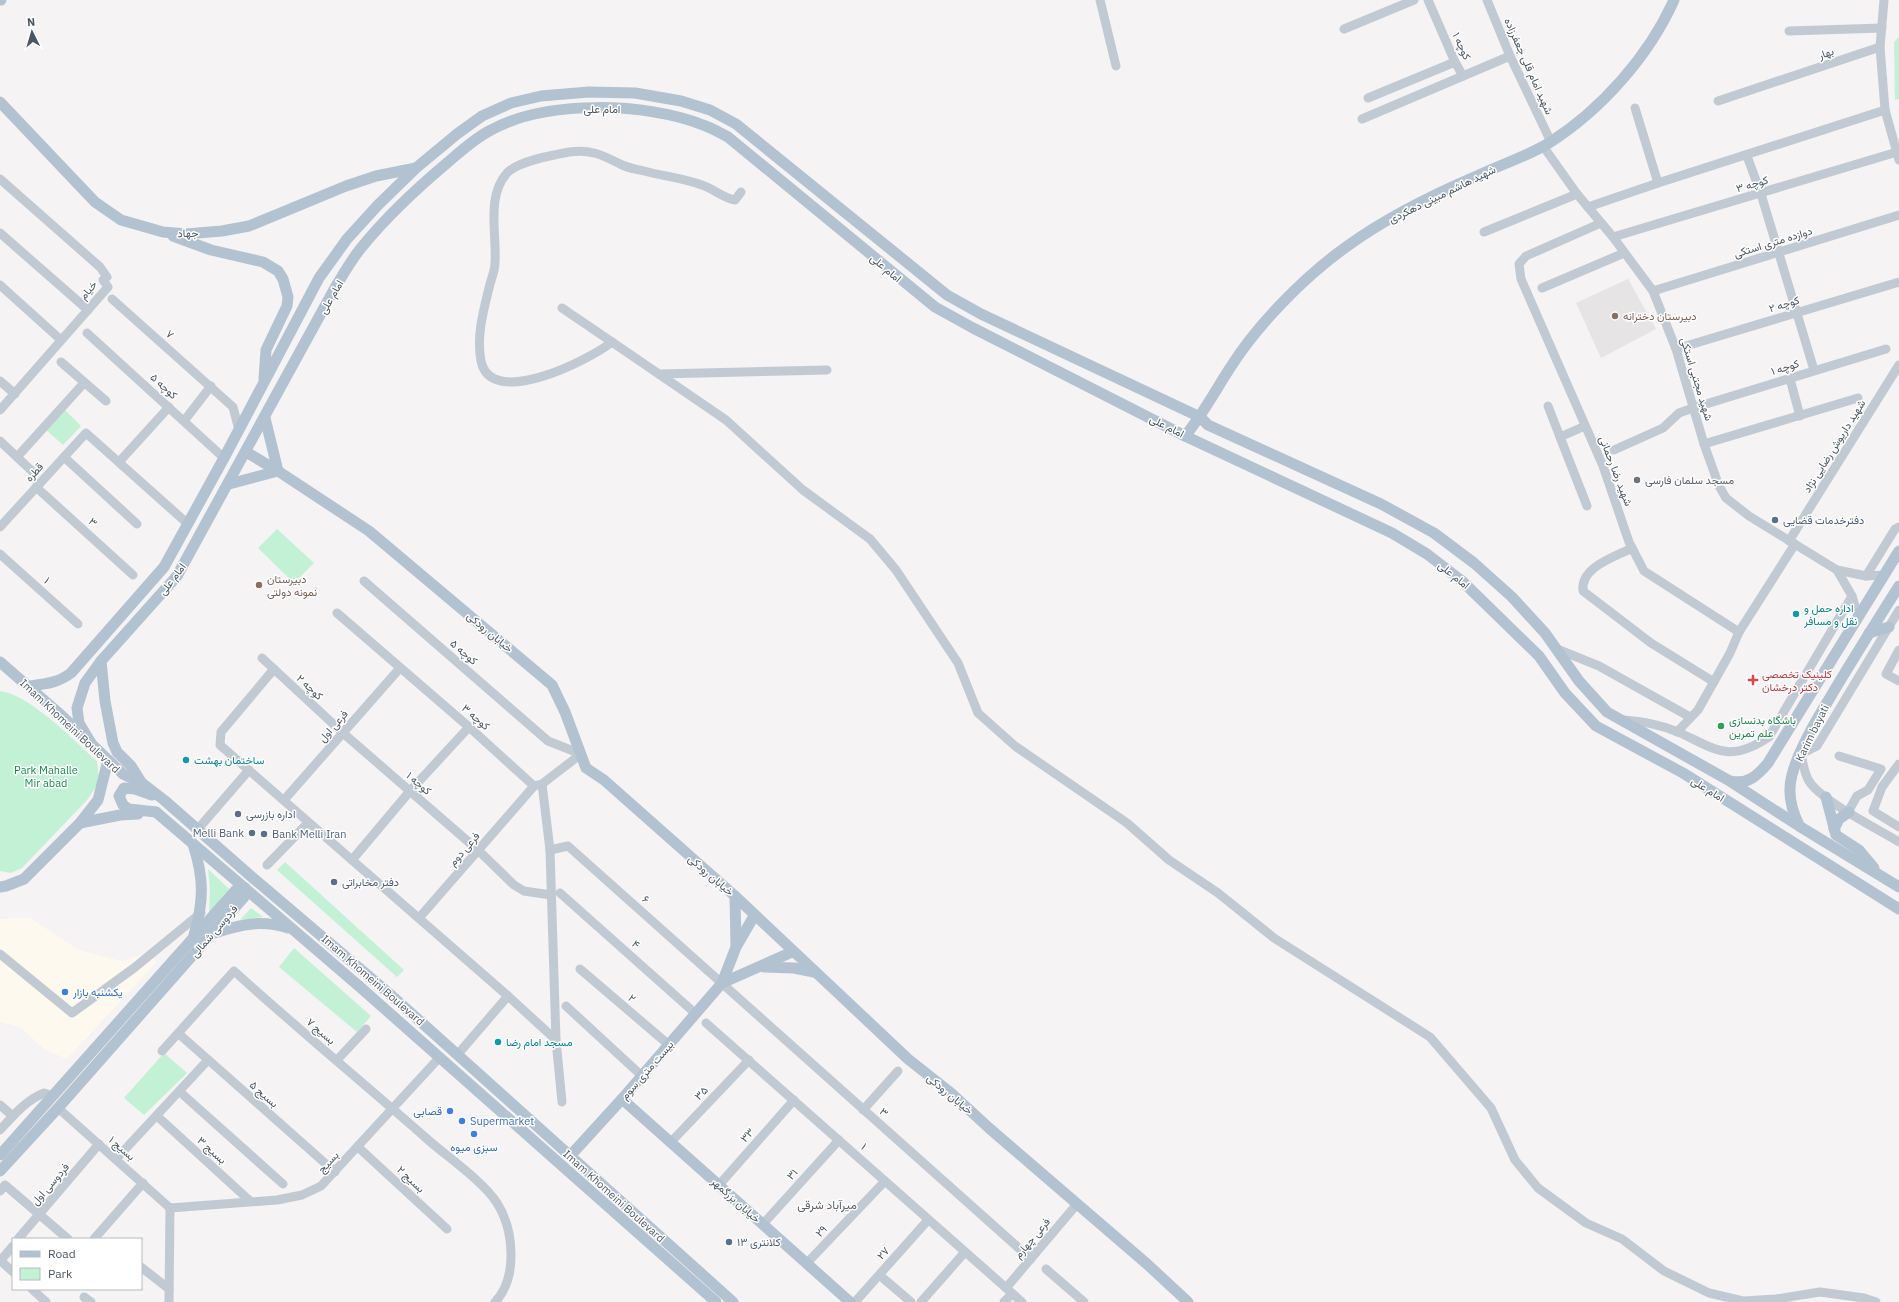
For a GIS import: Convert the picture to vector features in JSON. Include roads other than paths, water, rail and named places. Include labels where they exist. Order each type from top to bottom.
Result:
[{"type":"main road","name":"شهید هاشم مبینی دهکردی","points":[[1186,436],[1200,417],[1230,367],[1265,322],[1298,288],[1345,247],[1399,212],[1444,190],[1547,144],[1582,117],[1618,84],[1644,54],[1664,21],[1674,0]]},
{"type":"main road","name":"امام علی","points":[[29,686],[54,683],[63,680],[71,673],[164,566],[224,458],[319,278],[348,239],[378,205],[416,168],[457,134],[482,116],[511,103],[541,96],[589,92],[635,93],[681,101],[710,110],[736,124],[947,295],[981,314],[1200,417],[1208,425],[1381,504],[1434,533],[1474,563],[1512,597],[1545,633],[1579,681],[1607,712],[1728,780],[1799,826],[1899,887]]},
{"type":"main road","name":"جهاد","points":[[0,102],[95,202],[121,220],[163,232],[186,234],[222,231],[249,226],[346,186],[376,176],[416,168]]},
{"type":"main road","name":"امام علی","points":[[91,743],[79,723],[77,708],[85,682],[101,661],[177,576],[229,484],[336,286],[360,249],[389,216],[427,180],[490,130],[516,118],[544,112],[590,108],[634,109],[677,117],[704,125],[728,137],[901,280],[938,308],[1186,436],[1392,533],[1427,554],[1462,581],[1539,656],[1565,693],[1596,726],[1682,773],[1899,909]]},
{"type":"main road","points":[[163,232],[211,250],[263,262],[278,271],[283,279],[288,297],[287,306],[266,350],[263,384]]},
{"type":"main road","points":[[938,308],[947,295]]},
{"type":"main road","points":[[229,484],[278,471],[265,418]]},
{"type":"main road","name":"خیابان رودکی","points":[[246,452],[278,471],[369,531],[552,684],[565,712],[586,768],[604,780],[735,896],[754,916],[908,1060],[951,1093],[1185,1300]]},
{"type":"main road","name":"Karim bayati","points":[[1728,780],[1740,783],[1750,779],[1760,772],[1768,763],[1899,551]]},
{"type":"main road","name":"Karim bayati","points":[[1799,826],[1792,810],[1790,792],[1792,775],[1815,722],[1899,586]]},
{"type":"main road","points":[[1869,633],[1888,627]]},
{"type":"main road","points":[[101,661],[105,701],[113,743],[117,752],[131,766],[142,782]]},
{"type":"main road","name":"Imam Khomeini Boulevard","points":[[2,665],[29,686],[123,774],[142,782],[164,800],[392,996],[733,1302]]},
{"type":"main road","points":[[71,673],[74,684],[80,685],[85,682]]},
{"type":"main road","points":[[1819,680],[1834,690]]},
{"type":"main road","points":[[1596,726],[1607,712]]},
{"type":"main road","points":[[0,887],[24,879],[80,823],[98,800],[108,760]]},
{"type":"main road","points":[[156,812],[129,809],[120,801],[120,792],[124,788],[129,787],[164,800]]},
{"type":"main road","points":[[1826,797],[1835,832],[1859,850],[1881,876]]},
{"type":"main road","points":[[80,823],[120,815],[156,812]]},
{"type":"main road","name":"Imam Khomeini Boulevard","points":[[156,812],[360,987],[439,1058],[567,1168],[716,1302]]},
{"type":"main road","points":[[1835,832],[1839,819],[1849,812]]},
{"type":"main road","points":[[192,844],[199,862],[203,888],[201,912],[192,940]]},
{"type":"main road","points":[[207,857],[217,861],[223,860],[222,854],[218,848]]},
{"type":"main road","points":[[245,888],[253,878]]},
{"type":"main road","name":"فردوسی شمالی","points":[[0,1155],[236,890],[245,888],[244,897],[58,1108],[0,1171]]},
{"type":"main road","points":[[735,896],[736,947]]},
{"type":"main road","name":"بیست متری سوم","points":[[570,1156],[622,1099],[722,983],[736,947],[754,916]]},
{"type":"main road","points":[[211,934],[236,926],[263,922],[291,928]]},
{"type":"main road","name":"بیست متری سوم","points":[[722,983],[792,952]]},
{"type":"main road","points":[[759,967],[788,967],[815,973]]},
{"type":"main road","name":"خیابان بزرگمهر","points":[[622,1099],[848,1301]]},
{"type":"street","points":[[1100,0],[1116,66]]},
{"type":"street","points":[[1344,30],[1414,0]]},
{"type":"street","name":"کوچه ۱","points":[[1428,0],[1455,62],[1463,76],[1510,56]]},
{"type":"street","points":[[1884,0],[1880,47],[1885,110],[1898,156]]},
{"type":"street","name":"شهید امام قلی جعفرزاده","points":[[1490,1],[1510,56],[1547,144]]},
{"type":"street","points":[[1789,31],[1882,28]]},
{"type":"street","name":"بهار","points":[[1718,101],[1880,47]]},
{"type":"street","points":[[1368,98],[1455,62]]},
{"type":"street","points":[[1362,119],[1463,76]]},
{"type":"street","points":[[1635,108],[1658,183]]},
{"type":"street","points":[[1588,207],[1885,110]]},
{"type":"street","name":"شهید مجتبی استکی","points":[[1547,144],[1577,194],[1613,237],[1653,291],[1676,349],[1692,408],[1704,444],[1719,486],[1726,498],[1749,516],[1837,570]]},
{"type":"street","points":[[612,342],[604,348],[565,368],[542,376],[512,383],[497,381],[487,376],[482,362],[480,331],[495,265],[494,213],[496,197],[499,185],[506,174],[514,166],[520,164],[569,152],[582,151],[605,156],[622,165],[701,185],[728,199],[735,200],[741,192]]},
{"type":"street","points":[[1747,156],[1761,194],[1814,370]]},
{"type":"street","name":"کوچه ۳","points":[[1613,237],[1898,156]]},
{"type":"street","name":"خیام","points":[[0,179],[100,267],[107,277],[103,280],[108,287],[0,410]]},
{"type":"street","points":[[1484,232],[1577,194]]},
{"type":"street","name":"دوازده متری استکی","points":[[1653,291],[1899,215]]},
{"type":"street","name":"شهید رضا رحمانی","points":[[1601,223],[1526,256],[1519,264],[1521,279],[1603,466],[1632,548],[1644,571],[1739,632]]},
{"type":"street","points":[[0,233],[88,310]]},
{"type":"street","points":[[1542,288],[1624,253]]},
{"type":"street","name":"کوچه ۲","points":[[1676,349],[1899,282]]},
{"type":"street","points":[[0,285],[61,340]]},
{"type":"street","name":"۷","points":[[112,299],[233,407],[239,430]]},
{"type":"street","points":[[562,308],[726,420],[803,490],[870,539],[896,570],[958,663],[978,713],[1015,746],[1127,823],[1169,860],[1218,893],[1274,938],[1430,1037],[1491,1108],[1515,1160],[1538,1188],[1586,1223],[1622,1240],[1664,1271],[1708,1293],[1745,1302],[1820,1292],[1864,1298],[1876,1302]]},
{"type":"street","name":"کوچه ۵","points":[[87,333],[224,458]]},
{"type":"street","name":"کوچه ۱","points":[[1614,450],[1663,428],[1679,413],[1692,408],[1790,379],[1814,370],[1886,350]]},
{"type":"street","points":[[61,362],[106,401]]},
{"type":"street","name":"شهید داریوش رضایی نژاد","points":[[1792,542],[1899,365]]},
{"type":"street","points":[[659,374],[827,370]]},
{"type":"street","points":[[1790,379],[1800,416]]},
{"type":"street","points":[[0,381],[14,394]]},
{"type":"street","points":[[17,457],[84,383]]},
{"type":"street","points":[[184,421],[211,386]]},
{"type":"street","points":[[1704,444],[1858,398]]},
{"type":"street","points":[[1548,406],[1587,506]]},
{"type":"street","points":[[169,407],[118,462],[188,524]]},
{"type":"street","points":[[1560,437],[1585,426]]},
{"type":"street","name":"قطره","points":[[0,527],[86,433],[118,462]]},
{"type":"street","points":[[0,441],[34,474]]},
{"type":"street","points":[[64,457],[137,524]]},
{"type":"street","name":"۳","points":[[36,488],[133,575]]},
{"type":"street","points":[[1866,576],[1898,527]]},
{"type":"street","points":[[1677,732],[1698,710],[1730,653],[1739,632],[1792,542]]},
{"type":"street","points":[[1632,548],[1588,573],[1582,585],[1583,591],[1651,643],[1714,682]]},
{"type":"street","name":"۱","points":[[0,554],[78,624]]},
{"type":"street","points":[[1837,570],[1866,576],[1884,575]]},
{"type":"street","points":[[1837,570],[1852,596],[1858,616]]},
{"type":"street","name":"کوچه ۵","points":[[364,581],[548,741],[581,754]]},
{"type":"street","points":[[1623,720],[1656,725],[1677,732],[1711,749],[1729,752],[1742,751],[1757,745],[1769,737],[1852,596]]},
{"type":"street","points":[[1899,611],[1817,746],[1801,754],[1808,780],[1814,788],[1849,812],[1899,842]]},
{"type":"street","name":"کوچه ۳","points":[[337,613],[538,785]]},
{"type":"street","points":[[1557,649],[1599,666],[1690,717]]},
{"type":"street","points":[[1899,650],[1886,674],[1899,681]]},
{"type":"street","name":"کوچه ۲","points":[[262,658],[343,733]]},
{"type":"street","name":"فرعی اول","points":[[284,800],[400,668]]},
{"type":"street","points":[[274,669],[221,732],[220,745],[508,996],[556,1040]]},
{"type":"street","points":[[352,860],[410,791],[469,727]]},
{"type":"street","name":"کوچه ۱","points":[[343,733],[479,851]]},
{"type":"street","name":"فرعی دوم","points":[[419,918],[527,796],[538,785],[581,754]]},
{"type":"street","points":[[1839,756],[1881,769],[1868,790],[1857,796],[1849,812]]},
{"type":"street","points":[[1899,764],[1882,787],[1873,811],[1899,827]]},
{"type":"street","points":[[198,829],[249,770]]},
{"type":"street","points":[[538,785],[550,850],[555,894],[556,1040],[562,1102]]},
{"type":"street","points":[[267,865],[308,823]]},
{"type":"street","name":"۶","points":[[550,850],[568,846],[722,983]]},
{"type":"street","points":[[479,851],[514,885],[524,891],[555,894]]},
{"type":"street","name":"۴","points":[[555,894],[696,1014]]},
{"type":"street","points":[[0,954],[72,1013],[134,968],[201,912]]},
{"type":"street","name":"۲","points":[[580,970],[669,1045]]},
{"type":"street","name":"بسیج ۷","points":[[179,1034],[234,971],[393,1108],[484,1189],[496,1202],[504,1215],[509,1234],[510,1276],[502,1295],[495,1302]]},
{"type":"street","name":"۳","points":[[722,983],[1031,1259]]},
{"type":"street","points":[[458,1054],[508,996]]},
{"type":"street","points":[[566,1006],[642,1076]]},
{"type":"street","name":"۱","points":[[706,1023],[1009,1291]]},
{"type":"street","points":[[337,1060],[366,1029]]},
{"type":"street","points":[[162,1051],[179,1034]]},
{"type":"street","name":"بسیج ۵","points":[[179,1034],[334,1172]]},
{"type":"street","name":"بسیج","points":[[170,1208],[277,1200],[302,1195],[322,1186],[439,1058]]},
{"type":"street","points":[[116,1158],[180,1092],[208,1060]]},
{"type":"street","name":"۳۵","points":[[671,1142],[749,1060]]},
{"type":"street","points":[[864,1110],[898,1072]]},
{"type":"street","points":[[180,1092],[283,1184]]},
{"type":"street","points":[[0,1130],[25,1103],[44,1093],[52,1096]]},
{"type":"street","name":"۳۳","points":[[719,1185],[794,1100]]},
{"type":"street","points":[[0,1105],[13,1116]]},
{"type":"street","name":"بسیج ۱","points":[[58,1108],[116,1158],[170,1208]]},
{"type":"street","name":"بسیج ۳","points":[[157,1116],[250,1201]]},
{"type":"street","name":"۳۱","points":[[763,1224],[839,1140]]},
{"type":"street","name":"فردوسی اول","points":[[19,1238],[99,1144]]},
{"type":"street","name":"بسیج ۲","points":[[358,1147],[447,1228]]},
{"type":"street","name":"۲۹","points":[[807,1263],[885,1181]]},
{"type":"street","points":[[95,1238],[143,1183]]},
{"type":"street","points":[[0,1191],[5,1185],[67,1238]]},
{"type":"street","name":"فرعی چهارم","points":[[1004,1302],[1009,1291],[1031,1259],[1077,1204]]},
{"type":"street","points":[[169,1302],[170,1208]]},
{"type":"street","name":"۲۷","points":[[848,1301],[928,1220]]},
{"type":"street","points":[[12,1247],[0,1261],[12,1271]]},
{"type":"street","points":[[921,1302],[965,1252]]},
{"type":"street","points":[[142,1268],[169,1289]]},
{"type":"street","points":[[1046,1269],[1084,1302]]},
{"type":"street","points":[[884,1279],[911,1302]]},
{"type":"street","points":[[33,1290],[46,1302]]},
{"type":"street","points":[[1009,1291],[1022,1302]]},
{"type":"place","name":"دبیرستان دخترانه","points":[[1615,316]]},
{"type":"place","name":"مسجد سلمان فارسی","points":[[1637,480]]},
{"type":"place","name":"دفترخدمات قضایی","points":[[1775,520]]},
{"type":"place","name":"دبیرستان نمونه دولتی","points":[[259,585]]},
{"type":"place","name":"اداره حمل و نقل و مسافر","points":[[1796,614]]},
{"type":"place","name":"کلینیک تخصصی دکتر درخشان","points":[[1753,680]]},
{"type":"place","name":"باشگاه بدنسازی علم تمرین","points":[[1721,726]]},
{"type":"place","name":"ساختمان بهشت","points":[[186,760]]},
{"type":"place","name":"اداره بازرسی","points":[[238,814]]},
{"type":"place","name":"Melli Bank","points":[[252,833]]},
{"type":"place","name":"Bank Melli Iran","points":[[264,834]]},
{"type":"place","name":"دفتر مخابراتی","points":[[334,882]]},
{"type":"place","name":"یکشنبه بازار","points":[[65,992]]},
{"type":"place","name":"مسجد امام رضا","points":[[498,1042]]},
{"type":"place","name":"قصابی","points":[[450,1111]]},
{"type":"place","name":"Supermarket","points":[[462,1121]]},
{"type":"place","name":"سبزی میوه","points":[[474,1134]]},
{"type":"place","name":"کلانتری ۱۳","points":[[729,1242]]},
{"type":"district","name":"میرآباد شرقی","points":[[827,1205]]},
{"type":"park label","name":"Park Mahalle Mir abad","points":[[46,776]]}]
